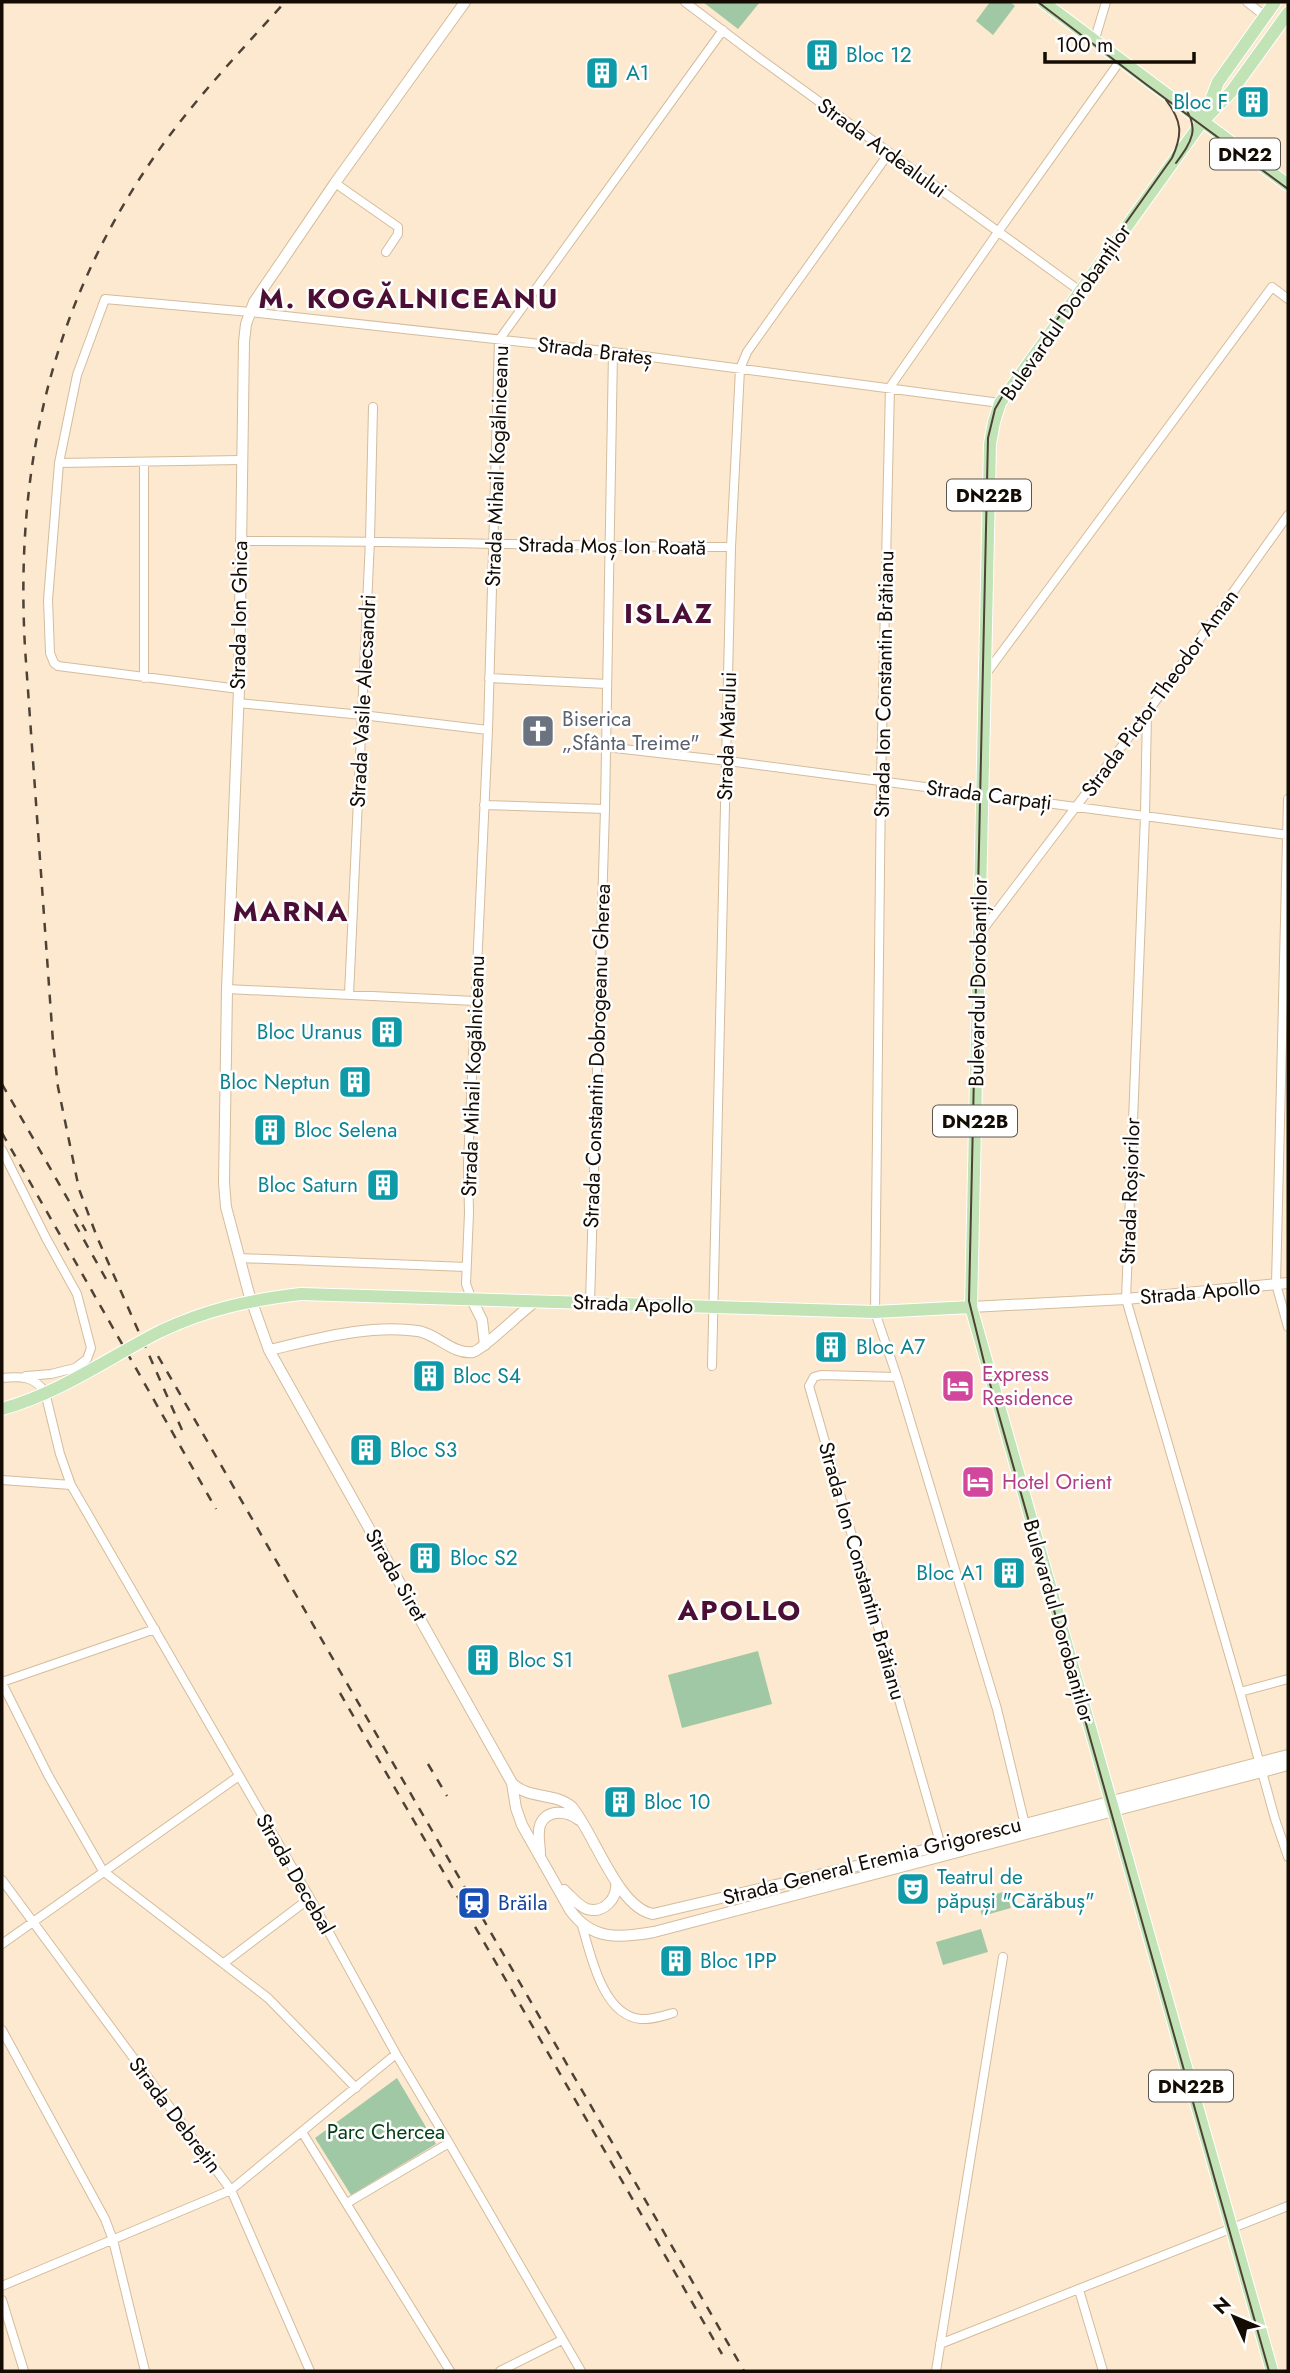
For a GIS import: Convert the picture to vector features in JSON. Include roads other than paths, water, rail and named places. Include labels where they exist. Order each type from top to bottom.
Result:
[{"type":"main road","name":"DN22","points":[[1043,2],[1288,185]]},
{"type":"main road","name":"Bulevardul Dorobanților","points":[[1202,122],[1218,82],[1275,2]]},
{"type":"main road","name":"Bulevardul Dorobanților","points":[[1272,2371],[971,1307],[990,444],[993,422],[1000,403],[1080,291],[1202,122],[1231,92],[1288,13]]},
{"type":"main road","name":"Strada Apollo","points":[[2,1409],[52,1391],[159,1332],[199,1315],[236,1303],[301,1294],[875,1312],[971,1307]]},
{"type":"street","name":"Strada Ion Ghica","points":[[249,1294],[226,1207],[224,1183],[227,989],[239,689],[244,342],[254,302],[335,183],[465,2]]},
{"type":"street","name":"Strada Ardealului","points":[[685,2],[1080,291]]},
{"type":"street","points":[[1094,42],[1106,2]]},
{"type":"street","points":[[1247,2],[1265,16]]},
{"type":"street","name":"Strada Mihail Kogălniceanu","points":[[485,1345],[482,1320],[467,1287],[466,1267],[468,1163],[488,730],[499,340],[723,30]]},
{"type":"street","points":[[890,387],[1120,61]]},
{"type":"street","name":"Strada Mărului","points":[[712,1366],[731,547],[740,369],[747,352],[889,153]]},
{"type":"street","points":[[335,183],[398,227],[398,234],[386,252]]},
{"type":"street","points":[[985,675],[1272,287],[1288,299]]},
{"type":"street","name":"Strada Brateș","points":[[59,463],[77,374],[106,299],[613,352],[1000,403]]},
{"type":"street","points":[[489,678],[607,684],[613,352]]},
{"type":"street","name":"Strada Ion Constantin Brătianu","points":[[890,387],[881,781],[875,1312],[997,1709],[1026,1828]]},
{"type":"street","name":"Strada Vasile Alecsandri","points":[[349,995],[370,540],[373,407]]},
{"type":"street","points":[[239,689],[58,666],[51,658],[48,600],[59,463],[241,460]]},
{"type":"street","points":[[144,462],[144,678]]},
{"type":"street","name":"Strada Pictor Theodor Aman","points":[[979,935],[1147,713],[1288,515]]},
{"type":"street","name":"Strada Moș Ion Roată","points":[[240,541],[370,540],[609,547],[731,547]]},
{"type":"street","name":"Strada Constantin Dobrogeanu Gherea","points":[[590,1302],[607,684]]},
{"type":"street","points":[[238,703],[488,730]]},
{"type":"street","name":"Strada Roșiorilor","points":[[1147,713],[1126,1299],[1275,1819],[1287,1845],[1288,1857]]},
{"type":"street","name":"Strada Carpați","points":[[606,747],[1287,834]]},
{"type":"street","points":[[1288,799],[1282,1284],[1288,1327]]},
{"type":"street","points":[[484,804],[605,810]]},
{"type":"street","points":[[227,989],[475,1001]]},
{"type":"street","points":[[2,1150],[77,1294],[91,1348],[87,1359],[75,1368],[51,1374],[2,1378]]},
{"type":"street","points":[[239,1258],[466,1267]]},
{"type":"street","name":"Strada Apollo","points":[[971,1307],[1126,1299],[1282,1284]]},
{"type":"street","name":"Strada Siret","points":[[249,1294],[269,1350],[512,1783],[518,1817],[570,1910],[581,1922]]},
{"type":"street","points":[[269,1350],[331,1336],[379,1330],[427,1333],[463,1352],[478,1350],[536,1301]]},
{"type":"street","name":"Strada Ion Constantin Brătianu","points":[[897,1377],[821,1375],[814,1377],[809,1385],[941,1846]]},
{"type":"street","name":"Strada Decebal","points":[[23,1376],[35,1380],[45,1392],[60,1454],[71,1485],[310,1898],[396,2054],[581,2371]]},
{"type":"street","points":[[2,1480],[71,1485]]},
{"type":"street","points":[[155,1629],[2,1683],[48,1775],[103,1871],[261,1992],[295,2023],[356,2088]]},
{"type":"street","points":[[1240,1692],[1288,1679]]},
{"type":"street","name":"Strada General Eremia Grigorescu","points":[[581,1922],[601,1934],[625,1936],[667,1929],[1026,1828],[1261,1767],[1288,1755]]},
{"type":"street","name":"Strada General Eremia Grigorescu","points":[[1261,1767],[1288,1765]]},
{"type":"street","points":[[2,1944],[239,1776]]},
{"type":"street","name":"Strada General Eremia Grigorescu","points":[[512,1783],[521,1790],[568,1804],[582,1821],[635,1907],[644,1912],[661,1914],[1026,1828]]},
{"type":"street","points":[[541,1857],[539,1830],[547,1817],[564,1812],[582,1821]]},
{"type":"street","name":"Strada Siret","points":[[555,1881],[582,1907],[597,1910],[614,1898],[616,1879]]},
{"type":"street","name":"Strada Debrețin","points":[[2,1880],[231,2190],[310,2371]]},
{"type":"street","points":[[224,1963],[310,1898]]},
{"type":"street","points":[[581,1922],[599,1980],[620,2009],[640,2019],[673,2013]]},
{"type":"street","points":[[936,2371],[1003,1957]]},
{"type":"street","points":[[2,2030],[85,2179],[113,2241],[145,2371]]},
{"type":"street","points":[[2,2287],[231,2190],[396,2054]]},
{"type":"street","points":[[302,2132],[450,2371]]},
{"type":"street","points":[[347,2203],[449,2143]]},
{"type":"street","points":[[940,2344],[1288,2206]]},
{"type":"street","points":[[1079,2290],[1103,2371]]},
{"type":"street","points":[[2,2300],[24,2371]]},
{"type":"street","points":[[500,2371],[562,2340]]},
{"type":"tram line","points":[[1038,2],[1288,189]]},
{"type":"tram line","points":[[1166,100],[1179,128],[1178,142],[1172,158],[1002,397],[995,409],[988,438],[969,1301],[985,1366],[1269,2371]]},
{"type":"tram line","points":[[1176,163],[1190,142],[1193,128],[1183,105]]},
{"type":"railway","points":[[182,1430],[97,1237],[79,1189],[58,1087],[25,648],[23,582],[26,517],[34,454],[46,393],[64,333],[88,274],[117,216],[152,160],[183,118],[285,2]]},
{"type":"railway","points":[[2,1084],[86,1231]]},
{"type":"railway","points":[[2,1133],[216,1509]]},
{"type":"railway","points":[[75,1224],[106,1279]]},
{"type":"railway","points":[[158,1356],[744,2371]]},
{"type":"railway","points":[[340,1693],[722,2354]]},
{"type":"railway","points":[[428,1764],[447,1796]]},
{"type":"place","name":"Bloc 12","points":[[822,55]]},
{"type":"place","name":"A1","points":[[602,73]]},
{"type":"place","name":"Bloc F","points":[[1253,102]]},
{"type":"place","name":"Biserica „Sfânta Treime\"","points":[[538,731]]},
{"type":"place","name":"Bloc Uranus","points":[[387,1032]]},
{"type":"place","name":"Bloc Neptun","points":[[355,1082]]},
{"type":"place","name":"Bloc Selena","points":[[270,1130]]},
{"type":"place","name":"Bloc Saturn","points":[[383,1185]]},
{"type":"place","name":"Bloc A7","points":[[831,1347]]},
{"type":"place","name":"Bloc S4","points":[[429,1376]]},
{"type":"place","name":"Express Residence","points":[[958,1386]]},
{"type":"place","name":"Bloc S3","points":[[366,1450]]},
{"type":"place","name":"Hotel Orient","points":[[978,1482]]},
{"type":"place","name":"Bloc S2","points":[[425,1558]]},
{"type":"place","name":"Bloc A1","points":[[1009,1573]]},
{"type":"place","name":"Bloc S1","points":[[483,1660]]},
{"type":"place","name":"Bloc 10","points":[[620,1802]]},
{"type":"place","name":"Teatrul de păpuși \"Cărăbuș\"","points":[[913,1889]]},
{"type":"place","name":"Brăila","points":[[474,1903]]},
{"type":"place","name":"Bloc 1PP","points":[[676,1961]]},
{"type":"district","name":"M. KOGĂLNICEANU","points":[[409,298]]},
{"type":"district","name":"ISLAZ","points":[[669,613]]},
{"type":"district","name":"MARNA","points":[[291,911]]},
{"type":"district","name":"APOLLO","points":[[740,1610]]},
{"type":"park label","name":"Parc Chercea","points":[[386,2132]]}]
